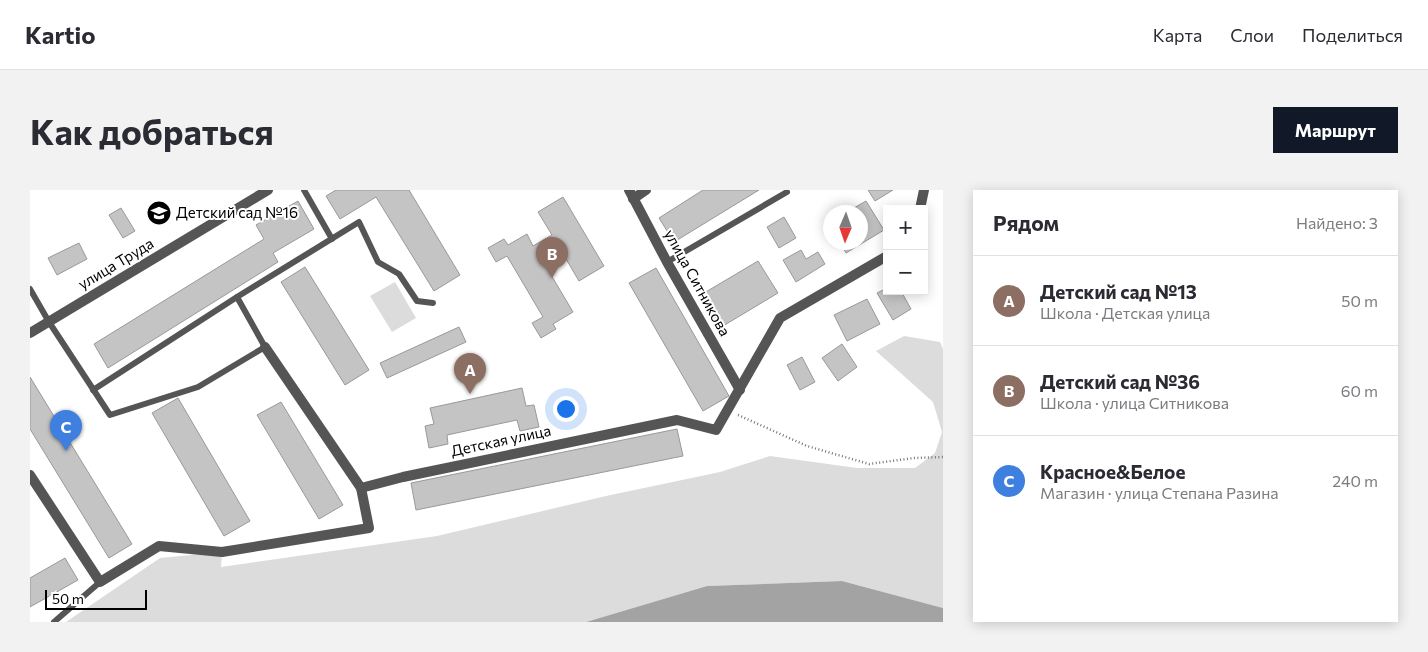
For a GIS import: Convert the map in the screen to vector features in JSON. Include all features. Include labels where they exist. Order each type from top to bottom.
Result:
[{"type":"street","name":"улица Труда","points":[[30,333],[268,190]]},
{"type":"street","points":[[631,194],[646,190]]},
{"type":"street","points":[[921,205],[924,190]]},
{"type":"street","name":"улица Ситникова","points":[[631,194],[667,262],[740,390]]},
{"type":"street","name":"Детская улица","points":[[361,488],[403,477],[678,420],[716,430],[780,318],[883,258]]},
{"type":"street","points":[[30,475],[100,582],[159,546],[222,552],[369,528],[361,488],[265,346]]},
{"type":"lane","points":[[304,190],[332,239]]},
{"type":"lane","points":[[667,262],[787,192]]},
{"type":"lane","points":[[93,390],[237,297],[359,222],[378,262],[399,274],[417,301],[433,302]]},
{"type":"lane","points":[[30,289],[49,322],[110,415],[198,387],[265,346],[237,297]]},
{"type":"lane","points":[[54,622],[100,582]]},
{"type":"path","points":[[728,410],[807,446],[869,464],[943,456]]},
{"type":"shaded area","points":[[395,282],[416,318],[392,332],[370,296]]},
{"type":"shaded area","points":[[904,336],[940,342],[943,349],[943,608],[842,581],[707,586],[586,622],[66,622],[160,558],[222,552],[221,567],[437,536],[606,496],[720,472],[770,456],[857,468],[915,468],[935,453],[942,432],[933,402],[876,351]]},
{"type":"shaded area","points":[[842,581],[943,608],[943,622],[586,622],[707,586]]},
{"type":"building","points":[[336,190],[409,190],[460,275],[434,291],[376,197],[340,219],[326,196]]},
{"type":"building","points":[[703,190],[759,190],[674,242],[659,218]]},
{"type":"building","points":[[868,190],[893,190],[875,201]]},
{"type":"building","points":[[563,197],[604,266],[579,281],[559,247],[541,258],[573,312],[553,324],[556,329],[541,338],[532,323],[543,317],[507,256],[496,262],[488,248],[504,239],[508,245],[527,234],[533,246],[552,235],[538,212]]},
{"type":"building","points":[[298,201],[314,229],[273,253],[278,262],[108,368],[94,344],[264,239],[256,225]]},
{"type":"building","points":[[866,201],[883,228],[883,231],[868,240],[868,205],[859,205]]},
{"type":"building","points":[[121,208],[135,231],[123,238],[109,215]]},
{"type":"building","points":[[784,217],[796,238],[779,248],[767,227]]},
{"type":"building","points":[[79,243],[87,259],[57,275],[48,258]]},
{"type":"building","points":[[801,250],[806,259],[818,252],[825,264],[796,282],[783,260]]},
{"type":"building","points":[[758,261],[778,293],[718,329],[699,296]]},
{"type":"building","points":[[305,267],[369,370],[345,385],[281,282]]},
{"type":"building","points":[[656,268],[729,396],[703,411],[629,283]]},
{"type":"building","points":[[883,290],[883,295],[903,295],[911,309],[893,320],[877,293]]},
{"type":"building","points":[[867,299],[880,324],[847,341],[834,315]]},
{"type":"building","points":[[459,327],[466,342],[387,378],[380,363]]},
{"type":"building","points":[[842,344],[857,367],[838,381],[822,358]]},
{"type":"building","points":[[802,357],[815,382],[800,390],[787,365]]},
{"type":"building","points":[[30,377],[132,544],[109,558],[30,429]]},
{"type":"building","points":[[522,388],[526,406],[534,405],[539,427],[520,431],[517,420],[447,435],[448,444],[429,448],[425,426],[434,424],[430,408]]},
{"type":"building","points":[[178,398],[250,521],[224,536],[152,413]]},
{"type":"building","points":[[281,402],[343,505],[319,519],[257,415]]},
{"type":"building","points":[[677,429],[683,456],[416,510],[411,483]]},
{"type":"building","points":[[65,558],[78,580],[30,607],[30,578]]},
{"type":"place","name":"Детский сад №16","points":[[159,213]]},
{"type":"place","name":"Детский сад №36","points":[[552,278]]},
{"type":"place","name":"Детский сад №13","points":[[470,394]]},
{"type":"place","name":"Красное&Белое","points":[[66,451]]}]
